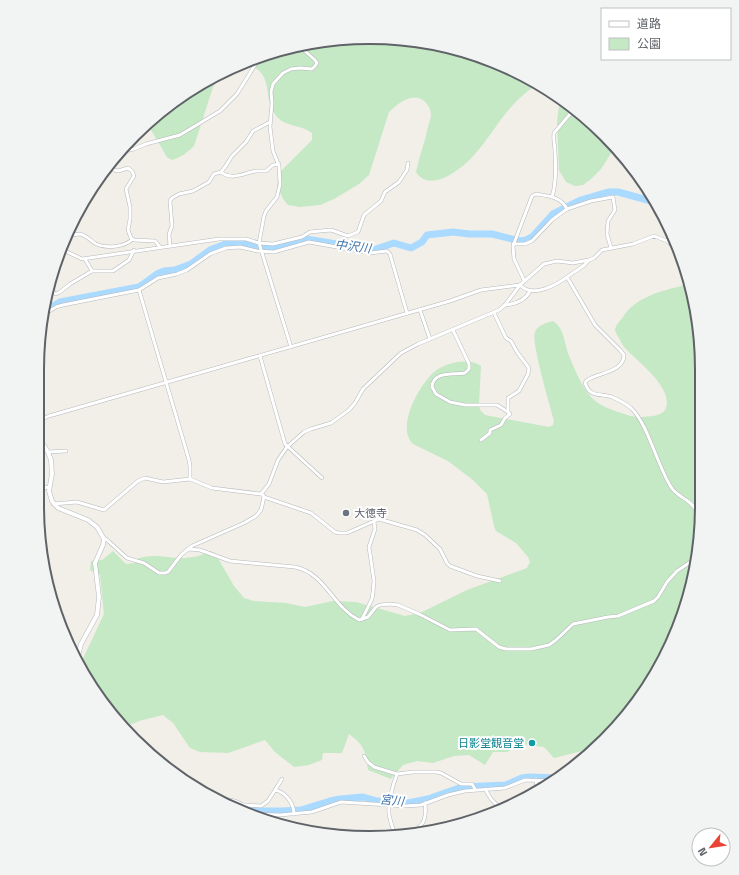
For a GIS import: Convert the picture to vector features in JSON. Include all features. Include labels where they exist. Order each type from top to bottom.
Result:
[{"type":"main road","points":[[44,446],[48,452],[52,468],[49,497],[53,504],[58,508],[88,520],[97,527],[104,538],[103,545],[95,563],[99,597],[97,615],[81,644],[79,651]]},
{"type":"street","points":[[291,347],[260,247],[264,216],[266,211],[276,199],[280,184],[279,164],[273,151],[270,127],[272,87],[286,71],[300,68],[312,69],[316,65],[315,60],[304,50]]},
{"type":"street","points":[[129,150],[179,135],[220,111],[237,94],[255,65]]},
{"type":"street","points":[[552,197],[555,178],[554,133],[570,114]]},
{"type":"street","points":[[170,246],[169,238],[172,226],[170,201],[176,195],[193,191],[204,185],[214,174],[221,172],[253,131],[270,122]]},
{"type":"street","points":[[49,311],[63,305],[139,290],[158,278],[187,270],[210,254],[221,249],[260,247],[302,237],[310,232],[331,230],[348,236],[358,232],[364,215],[380,201],[385,192],[399,182],[407,170],[408,163]]},
{"type":"street","points":[[221,172],[227,176],[240,176],[255,172],[266,172],[273,165],[279,164]]},
{"type":"street","points":[[113,169],[118,171],[125,168],[130,168],[134,176],[126,189],[130,207],[128,230],[131,238],[133,239]]},
{"type":"street","points":[[524,280],[514,259],[513,243],[532,196],[536,194],[552,197],[562,202],[567,209]]},
{"type":"street","points":[[513,243],[525,244],[532,241],[552,220],[567,209],[591,201],[613,197],[615,210],[608,221],[607,234],[610,248]]},
{"type":"street","points":[[74,235],[80,234],[95,243],[106,246],[118,246],[133,239],[155,241],[160,247]]},
{"type":"street","points":[[104,538],[127,558],[144,563],[162,574],[168,572],[181,555],[188,549],[252,519],[261,510],[263,495],[278,460],[287,447],[304,432],[331,423],[337,419],[352,406],[363,389],[397,357],[410,348],[494,313],[505,305],[524,280],[544,264],[557,261],[573,262],[589,260],[594,258],[602,250],[633,244],[654,236],[669,242]]},
{"type":"street","points":[[66,252],[77,258],[85,259],[134,250],[223,238],[246,239],[260,247],[274,252],[309,242],[370,253],[387,251],[390,254],[407,313]]},
{"type":"street","points":[[53,292],[54,294],[60,292],[70,284],[92,271],[113,271],[129,260],[134,250]]},
{"type":"street","points":[[85,259],[92,271]]},
{"type":"street","points":[[44,419],[49,416],[420,310],[481,290],[520,285],[530,291],[539,290],[549,287],[567,277],[583,267],[589,260]]},
{"type":"street","points":[[567,277],[595,326],[624,355],[622,362],[616,368],[587,380],[585,383],[587,388],[593,394],[612,397],[623,402],[631,409],[638,417],[644,428],[659,465],[672,489],[690,502],[695,508]]},
{"type":"street","points":[[139,290],[189,460],[190,479]]},
{"type":"street","points":[[505,305],[517,303],[530,291]]},
{"type":"street","points":[[420,310],[430,339]]},
{"type":"street","points":[[481,440],[490,433],[490,430],[501,425],[505,418],[510,414],[508,412],[508,398],[519,391],[528,374],[529,368],[511,341],[506,338],[494,313]]},
{"type":"street","points":[[453,330],[469,364],[469,369],[465,373],[446,374],[438,377],[431,385],[434,391],[440,397],[456,404],[474,406],[497,405],[508,412]]},
{"type":"street","points":[[260,356],[285,444],[322,478]]},
{"type":"street","points":[[48,452],[66,451]]},
{"type":"street","points":[[53,504],[77,502],[104,510],[141,479],[148,478],[166,482],[190,479],[212,488],[263,495],[311,513],[335,532],[339,533],[347,532],[379,519],[421,532],[440,549],[450,566],[477,576],[500,581]]},
{"type":"street","points":[[44,488],[49,487]]},
{"type":"street","points":[[361,620],[372,600],[374,581],[369,545],[375,529],[374,522]]},
{"type":"street","points":[[188,549],[200,550],[230,561],[304,569],[312,573],[347,612],[359,620],[368,617],[376,607],[390,604],[398,605],[450,630],[476,629],[499,647],[506,649],[531,649],[549,645],[573,624],[618,616],[654,600],[658,597],[667,582],[677,571],[690,562]]},
{"type":"street","points":[[364,756],[374,767],[397,774],[436,772],[446,775],[461,784],[470,783],[475,789]]},
{"type":"street","points":[[394,830],[389,813],[392,790],[397,774]]},
{"type":"street","points":[[234,801],[244,805],[256,807],[264,804],[282,778]]},
{"type":"street","points":[[262,813],[312,812],[341,802],[390,803],[405,806],[425,803],[448,795],[475,789],[505,788],[525,780],[543,780]]},
{"type":"street","points":[[536,780],[536,784]]},
{"type":"street","points":[[485,789],[497,805]]},
{"type":"street","points":[[275,790],[283,793],[294,812]]},
{"type":"street","points":[[419,827],[422,825],[425,818],[425,803]]},
{"type":"green space","points":[[348,45],[391,45],[433,50],[474,61],[494,69],[533,88],[515,103],[469,161],[446,177],[429,181],[422,178],[416,172],[431,118],[430,109],[424,101],[419,98],[415,97],[407,99],[389,112],[369,175],[359,184],[334,199],[320,205],[300,207],[288,205],[283,199],[277,186],[279,173],[312,140],[312,133],[308,130],[286,123],[278,118],[270,102],[264,78],[260,72],[251,66],[265,61],[306,50]]},
{"type":"green space","points":[[215,84],[194,146],[175,159],[172,160],[167,157],[150,129],[171,111]]},
{"type":"green space","points":[[559,105],[600,139],[612,152],[601,169],[583,185],[575,186],[566,182],[559,170],[557,122]]},
{"type":"green space","points":[[684,285],[692,327],[695,370],[695,506],[689,569],[678,610],[651,668],[628,704],[600,736],[582,751],[554,758],[544,747],[522,744],[507,752],[493,752],[485,765],[469,755],[454,756],[433,763],[417,761],[403,765],[391,779],[368,770],[366,758],[361,745],[349,734],[342,753],[323,753],[322,760],[309,765],[294,767],[275,752],[265,740],[228,753],[200,752],[190,748],[173,723],[163,715],[139,721],[130,725],[111,704],[83,659],[104,614],[100,575],[90,570],[91,561],[102,560],[113,551],[126,564],[135,563],[137,559],[148,556],[189,558],[210,551],[215,553],[234,586],[244,598],[254,601],[286,603],[305,607],[333,601],[356,602],[405,616],[420,613],[467,590],[527,568],[530,562],[528,557],[516,543],[496,531],[487,494],[473,480],[448,461],[413,444],[408,437],[408,418],[416,397],[427,379],[443,366],[456,362],[476,363],[481,366],[479,404],[480,410],[485,415],[549,427],[553,425],[554,421],[538,361],[535,332],[542,325],[553,321],[562,331],[568,353],[575,370],[588,394],[601,405],[630,416],[642,417],[659,415],[666,408],[667,400],[664,392],[653,375],[624,347],[616,334],[615,329],[617,324],[636,303],[662,291]]},
{"type":"waterway","name":"中沢川","points":[[50,308],[60,302],[139,287],[157,274],[164,271],[175,270],[191,264],[210,250],[228,243],[274,248],[306,239],[373,250],[394,243],[411,248],[422,242],[427,235],[453,232],[492,234],[520,241],[532,237],[553,214],[581,200],[608,192],[618,192],[647,200]]},
{"type":"waterway","name":"宮川","points":[[254,810],[260,811],[301,810],[330,801],[363,797],[377,801],[408,803],[428,799],[462,787],[506,785],[522,778],[547,778]]},
{"type":"place","name":"大徳寺","points":[[346,513]]},
{"type":"place","name":"日影堂観音堂","points":[[532,743]]}]
